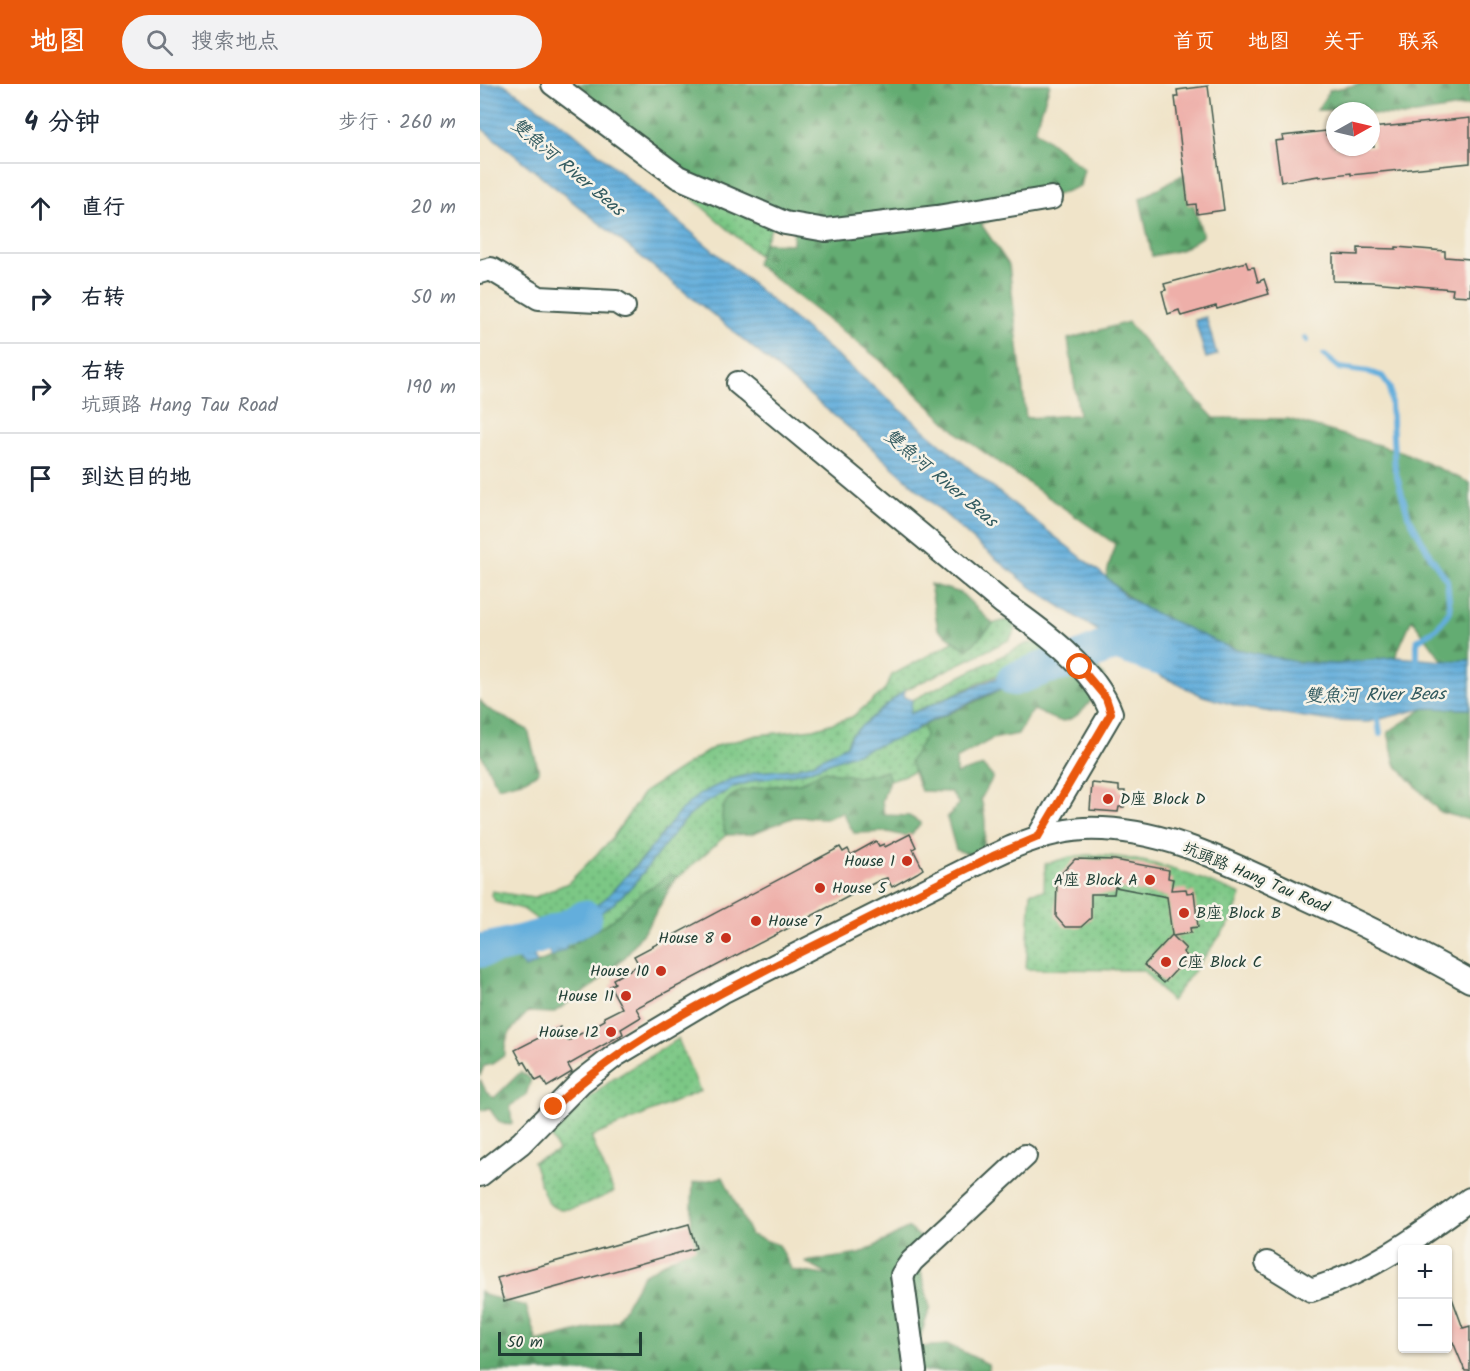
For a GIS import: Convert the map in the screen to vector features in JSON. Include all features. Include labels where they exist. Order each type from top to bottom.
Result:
[{"type":"street","points":[[553,84],[678,177],[785,223],[826,230],[937,217],[1051,198]]},
{"type":"street","points":[[480,272],[491,269],[539,298],[616,302],[624,307]]},
{"type":"street","points":[[738,383],[1003,603],[1039,628],[1080,667],[1106,698],[1111,713],[1038,837]]},
{"type":"street","name":"坑頭路 Hang Tau Road","points":[[480,1176],[521,1143],[581,1082],[616,1055],[722,992],[993,856],[1038,837],[1083,829],[1113,830],[1145,834],[1202,851],[1400,942],[1470,981]]},
{"type":"street","points":[[915,1371],[902,1275],[912,1261],[1025,1156]]},
{"type":"street","points":[[1267,1263],[1311,1290],[1380,1261],[1410,1243],[1470,1199]]},
{"type":"green space","points":[[553,84],[1050,84],[1035,130],[1084,169],[1080,186],[981,224],[1009,265],[1026,418],[1079,415],[1068,339],[1128,322],[1163,364],[1214,418],[1288,419],[1403,452],[1470,483],[1470,660],[1443,661],[1412,619],[1395,657],[1336,664],[1306,663],[1243,651],[1182,629],[1154,614],[1106,577],[1115,544],[961,436],[880,360],[756,264],[764,243],[793,244],[794,218],[679,174]]},
{"type":"green space","points":[[1361,84],[1470,84],[1470,105],[1404,116],[1380,115],[1380,102],[1326,102],[1326,110],[1317,110],[1330,90]]},
{"type":"green space","points":[[1184,174],[1203,236],[1181,250],[1152,256],[1140,199]]},
{"type":"green space","points":[[685,192],[774,223],[758,255]]},
{"type":"green space","points":[[930,584],[961,593],[993,624],[967,650],[938,629]]},
{"type":"green space","points":[[1006,620],[1014,623],[1015,631],[1009,640],[905,690],[851,735],[847,745],[811,764],[791,769],[758,772],[729,780],[700,794],[606,898],[586,913],[559,921],[556,917],[538,920],[523,909],[496,902],[491,895],[492,891],[533,898],[568,883],[611,840],[644,792],[716,746],[758,735],[814,729],[852,717],[884,691],[892,675],[955,641],[967,650],[993,624]]},
{"type":"green space","points":[[1028,643],[1043,646],[1054,656],[1036,664],[1013,668],[909,714],[912,700]]},
{"type":"green space","points":[[1080,667],[1098,668],[1105,678],[1082,711],[1069,720],[1061,721],[1034,710],[1018,734],[992,739],[956,759],[956,774],[983,766],[993,777],[981,799],[985,828],[981,858],[956,850],[947,818],[959,804],[951,792],[921,791],[910,761],[925,737],[924,725],[1016,683]]},
{"type":"green space","points":[[480,700],[486,708],[528,730],[539,772],[525,780],[498,787],[480,753]]},
{"type":"green space","points":[[1425,708],[1470,709],[1470,820],[1440,812],[1395,764],[1388,732]]},
{"type":"green space","points":[[924,725],[928,767],[890,780],[886,771],[858,777],[824,771],[799,783],[753,788],[722,817],[726,835],[679,877],[670,875],[638,896],[613,920],[566,949],[568,937],[613,904],[634,884],[681,824],[700,805],[732,788],[756,780],[804,772],[913,732]]},
{"type":"green space","points":[[824,771],[858,777],[887,771],[889,780],[882,801],[884,815],[909,816],[921,823],[909,837],[888,832],[854,833],[842,812],[828,818],[794,817],[751,834],[726,835],[722,817],[724,805],[730,797],[752,789],[802,782]]},
{"type":"green space","points":[[1088,855],[1147,862],[1204,880],[1241,895],[1232,920],[1171,1001],[1143,970],[1026,969],[1031,892],[1044,891],[1045,864]]},
{"type":"green space","points":[[670,875],[677,876],[648,926],[625,957],[592,987],[553,1013],[528,1012],[508,1036],[505,1055],[492,1064],[484,1066],[480,1076],[480,957],[514,953],[525,968],[551,957],[613,920],[638,896]]},
{"type":"green space","points":[[678,1039],[700,1091],[591,1137],[614,1192],[580,1206],[562,1209],[554,1207],[548,1202],[541,1188],[533,1162],[558,1151],[551,1137],[586,1101],[613,1079]]},
{"type":"green space","points":[[521,1072],[531,1079],[526,1095],[510,1106],[512,1124],[501,1123],[490,1109],[480,1110],[480,1079],[486,1091],[494,1098]]},
{"type":"green space","points":[[723,1177],[751,1235],[779,1245],[792,1270],[830,1276],[805,1262],[860,1254],[909,1228],[929,1244],[920,1268],[930,1308],[917,1347],[949,1345],[988,1364],[989,1371],[480,1371],[480,1291],[484,1295],[526,1306],[537,1342],[617,1321],[643,1275],[690,1248],[693,1183]]},
{"type":"water","name":"雙魚河 River Beas","points":[[480,84],[504,84],[572,131],[981,478],[1106,577],[1124,595],[1146,609],[1228,647],[1296,662],[1337,664],[1395,657],[1443,661],[1470,660],[1470,709],[1425,708],[1368,722],[1332,721],[1245,708],[1203,696],[1161,676],[1134,659],[1100,632],[1032,588],[979,545],[855,433],[727,326],[480,127]]},
{"type":"water","points":[[1206,317],[1217,355],[1206,358],[1195,320]]},
{"type":"water","points":[[1054,656],[1065,672],[1008,686],[918,727],[914,732],[804,772],[756,780],[734,787],[700,806],[681,824],[634,884],[613,904],[568,937],[566,949],[551,957],[538,920],[554,915],[559,919],[586,913],[606,898],[645,856],[681,810],[700,794],[729,780],[758,772],[791,769],[811,764],[847,745],[851,735],[905,690],[904,697],[912,700],[910,714],[996,678],[1013,668],[1036,664]]},
{"type":"water","points":[[523,926],[537,964],[525,968],[514,955],[508,953],[480,957],[480,945],[507,938],[509,930]]},
{"type":"building","points":[[1208,86],[1224,210],[1197,214],[1196,204],[1188,205],[1175,97],[1178,97],[1177,90]]},
{"type":"building","points":[[1470,118],[1470,163],[1319,176],[1281,182],[1275,141],[1283,140],[1282,136],[1326,131],[1326,156],[1380,156],[1380,127]]},
{"type":"building","points":[[1396,247],[1445,251],[1445,257],[1470,259],[1470,296],[1452,295],[1453,289],[1333,281],[1333,254],[1358,255],[1358,248],[1396,249]]},
{"type":"building","points":[[1246,262],[1248,268],[1254,267],[1258,282],[1264,279],[1269,294],[1217,309],[1216,306],[1181,316],[1179,310],[1168,314],[1162,291],[1166,290],[1164,284]]},
{"type":"building","name":"D座 Block D","points":[[1092,783],[1119,786],[1119,791],[1125,791],[1124,807],[1119,807],[1118,812],[1090,810]]},
{"type":"building","points":[[910,834],[916,847],[913,849],[923,869],[917,873],[892,887],[887,878],[880,880],[636,1008],[641,1017],[621,1029],[623,1034],[568,1065],[572,1072],[547,1087],[542,1078],[536,1081],[525,1062],[522,1063],[515,1050],[560,1027],[568,1041],[622,1008],[610,986],[615,983],[613,979],[639,965],[634,956],[840,847],[843,852],[848,849],[851,855],[876,841],[879,846],[884,844],[885,847]]},
{"type":"building","points":[[1075,859],[1115,860],[1169,870],[1168,878],[1173,879],[1171,890],[1186,889],[1187,893],[1194,892],[1198,927],[1190,928],[1191,933],[1173,936],[1186,949],[1183,952],[1188,957],[1164,983],[1144,965],[1172,935],[1167,897],[1115,887],[1114,894],[1091,894],[1091,918],[1081,927],[1065,927],[1056,917],[1057,878]]},
{"type":"building","points":[[689,1224],[696,1248],[504,1302],[497,1278]]},
{"type":"building","points":[[1452,1298],[1463,1328],[1470,1326],[1470,1371],[1465,1371],[1453,1342]]},
{"type":"waterway","points":[[1324,355],[1339,368],[1382,376],[1390,388],[1395,470],[1408,515],[1431,557],[1447,580],[1450,610],[1437,628],[1417,641],[1417,665]]},
{"type":"waterway","points":[[1014,679],[1047,667],[1067,663],[1115,643],[1158,658]]},
{"type":"waterway","name":"雙魚河 River Beas","points":[[1377,713],[1380,734]]},
{"type":"waterway","points":[[480,951],[548,934],[585,917]]},
{"type":"place","name":"D座 Block D","points":[[1108,799]]},
{"type":"place","name":"House 1","points":[[907,861]]},
{"type":"place","name":"A座 Block A","points":[[1150,880]]},
{"type":"place","name":"House 5","points":[[820,888]]},
{"type":"place","name":"B座 Block B","points":[[1184,913]]},
{"type":"place","name":"House 7","points":[[756,921]]},
{"type":"place","name":"House 8","points":[[726,938]]},
{"type":"place","name":"C座 Block C","points":[[1166,962]]},
{"type":"place","name":"House 10","points":[[661,971]]},
{"type":"place","name":"House 11","points":[[626,996]]},
{"type":"place","name":"House 12","points":[[611,1032]]},
{"type":"route","points":[[554,1107],[581,1082],[616,1055],[722,992],[1013,846],[1038,837],[1111,713],[1106,698],[1080,667]]}]
